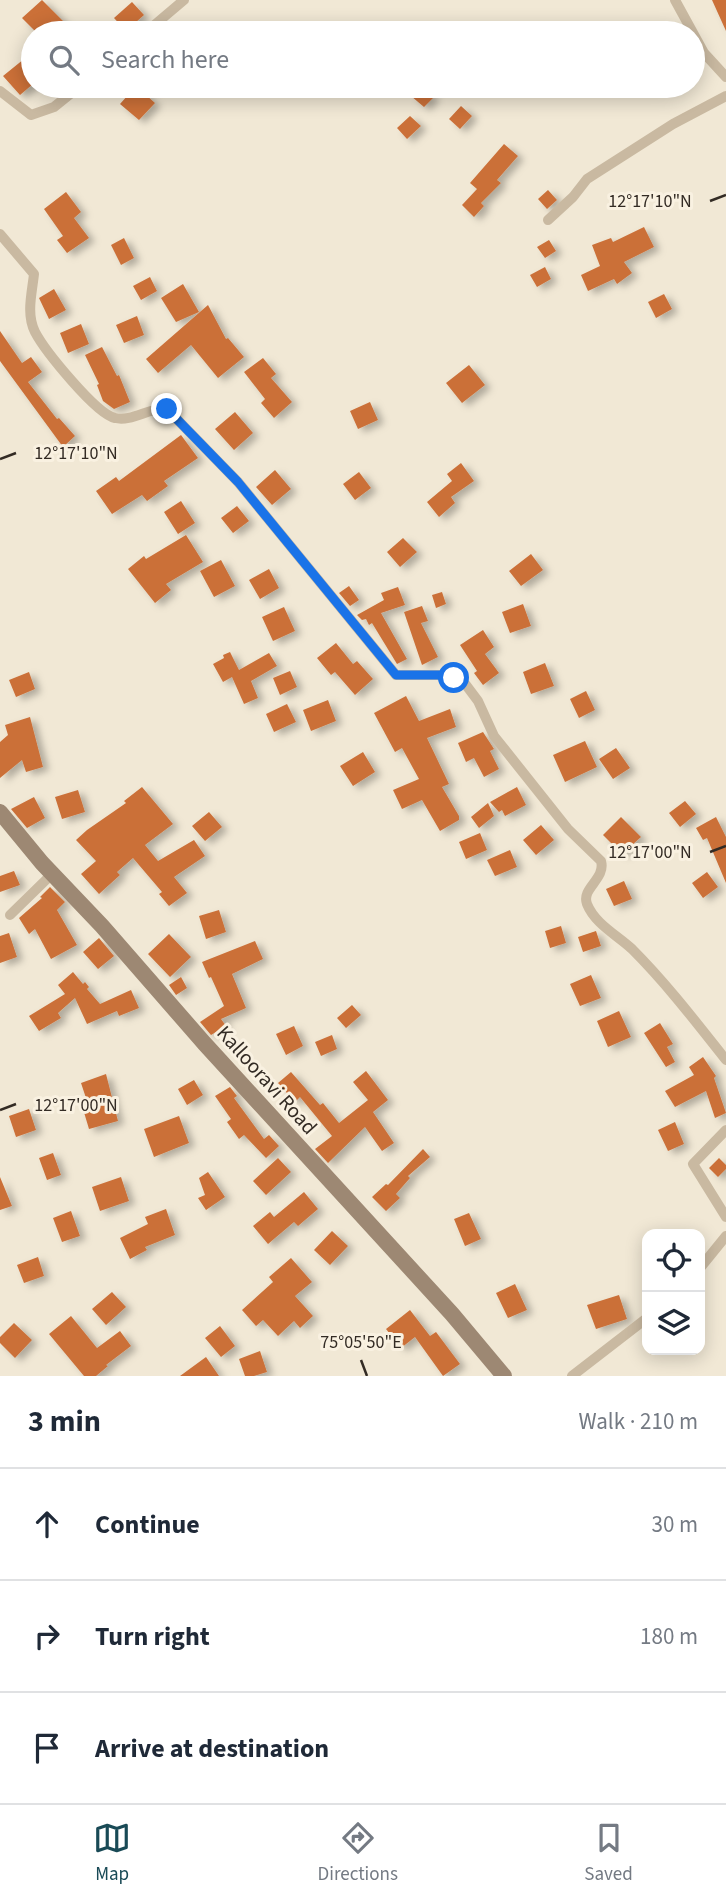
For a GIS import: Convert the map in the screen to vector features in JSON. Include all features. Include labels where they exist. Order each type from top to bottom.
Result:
[{"type":"main road","name":"Kallooravi Road","points":[[0,812],[204,1043],[452,1314],[503,1376]]},
{"type":"street","points":[[159,21],[184,0]]},
{"type":"street","points":[[675,0],[686,21]]},
{"type":"street","points":[[705,54],[726,77]]},
{"type":"street","points":[[0,91],[31,115],[54,107],[65,98]]},
{"type":"street","points":[[548,220],[573,197],[587,179],[673,124],[726,96]]},
{"type":"street","points":[[0,234],[34,274],[29,309],[35,332],[65,374],[92,402],[111,417],[120,419],[159,408],[167,409],[238,482],[396,675],[438,675],[454,678],[466,685],[478,701],[502,746],[568,829],[601,861],[601,873],[586,895],[585,901],[590,910],[675,996],[726,1060]]},
{"type":"street","points":[[10,915],[52,874]]},
{"type":"street","points":[[726,1130],[693,1164],[726,1217]]},
{"type":"street","points":[[705,1262],[726,1236]]},
{"type":"street","points":[[572,1376],[642,1322]]},
{"type":"building","points":[[42,0],[63,21],[25,21],[22,18]]},
{"type":"building","points":[[712,0],[726,0],[726,31]]},
{"type":"building","points":[[132,2],[144,15],[137,21],[117,21],[114,18]]},
{"type":"building","points":[[21,61],[21,94],[20,95],[3,76]]},
{"type":"building","points":[[125,98],[149,98],[155,103],[139,120],[120,104]]},
{"type":"building","points":[[413,98],[433,98],[424,107]]},
{"type":"building","points":[[461,106],[472,116],[460,129],[449,119]]},
{"type":"building","points":[[410,116],[421,126],[407,139],[397,128]]},
{"type":"building","points":[[504,144],[518,156],[497,180],[501,183],[481,203],[484,206],[474,217],[462,205],[477,189],[470,183]]},
{"type":"building","points":[[548,190],[557,200],[547,209],[538,199]]},
{"type":"building","points":[[66,192],[81,212],[74,218],[89,238],[67,253],[57,240],[63,236],[44,209]]},
{"type":"building","points":[[644,227],[654,247],[624,262],[632,273],[617,284],[614,279],[588,291],[581,275],[600,266],[592,245],[611,238],[613,242]]},
{"type":"building","points":[[124,238],[134,258],[121,265],[111,245]]},
{"type":"building","points":[[549,240],[556,251],[545,258],[537,247]]},
{"type":"building","points":[[545,267],[551,279],[537,287],[530,275]]},
{"type":"building","points":[[150,277],[157,291],[141,300],[133,286]]},
{"type":"building","points":[[183,284],[199,312],[176,322],[161,298]]},
{"type":"building","points":[[54,289],[66,310],[49,319],[39,298]]},
{"type":"building","points":[[664,294],[672,309],[656,318],[648,302]]},
{"type":"building","points":[[208,305],[226,339],[228,338],[244,357],[218,378],[191,345],[158,373],[146,359]]},
{"type":"building","points":[[137,316],[144,335],[124,343],[116,325]]},
{"type":"building","points":[[81,324],[89,344],[68,353],[60,333]]},
{"type":"building","points":[[0,331],[22,363],[31,357],[42,372],[28,382],[57,419],[59,418],[75,436],[63,447],[0,361]]},
{"type":"building","points":[[102,347],[117,376],[119,375],[130,402],[114,409],[103,401],[97,385],[99,384],[85,355]]},
{"type":"building","points":[[263,358],[276,374],[271,378],[292,402],[274,418],[261,403],[265,399],[244,372]]},
{"type":"building","points":[[469,365],[485,385],[462,403],[446,383]]},
{"type":"building","points":[[370,402],[378,420],[358,429],[350,411]]},
{"type":"building","points":[[235,412],[253,433],[234,450],[215,429]]},
{"type":"building","points":[[181,435],[198,458],[164,481],[168,486],[147,501],[142,495],[112,514],[96,491],[116,477],[119,481]]},
{"type":"building","points":[[461,463],[474,481],[451,497],[455,503],[439,517],[427,502],[452,481],[447,474]]},
{"type":"building","points":[[275,470],[291,489],[272,505],[256,487]]},
{"type":"building","points":[[359,472],[371,488],[355,500],[343,484]]},
{"type":"building","points":[[181,501],[195,523],[178,534],[164,512]]},
{"type":"building","points":[[237,506],[249,521],[233,533],[221,518]]},
{"type":"building","points":[[186,535],[203,562],[166,584],[171,590],[155,603],[128,569],[144,556],[146,559]]},
{"type":"building","points":[[403,538],[417,552],[400,567],[387,552]]},
{"type":"building","points":[[531,554],[543,570],[521,586],[509,571]]},
{"type":"building","points":[[221,560],[235,586],[214,597],[200,571]]},
{"type":"building","points":[[269,569],[279,588],[260,599],[249,580]]},
{"type":"building","points":[[349,586],[359,600],[350,606],[339,593]]},
{"type":"building","points":[[398,587],[405,605],[381,613],[407,659],[397,664],[372,623],[369,625],[366,619],[362,620],[357,615],[384,600],[381,593]]},
{"type":"building","points":[[442,592],[446,604],[436,608],[432,595]]},
{"type":"building","points":[[523,604],[531,626],[510,633],[502,612]]},
{"type":"building","points":[[422,606],[428,621],[421,623],[438,657],[422,665],[404,612]]},
{"type":"building","points":[[284,607],[295,631],[273,641],[262,617]]},
{"type":"building","points":[[483,630],[494,647],[485,654],[499,673],[483,685],[460,645]]},
{"type":"building","points":[[336,643],[353,664],[357,661],[373,679],[355,695],[335,672],[331,675],[317,658]]},
{"type":"building","points":[[230,652],[239,670],[269,653],[277,666],[251,681],[258,698],[244,704],[232,677],[223,682],[213,664]]},
{"type":"building","points":[[545,663],[554,686],[531,694],[523,672]]},
{"type":"building","points":[[290,671],[297,687],[280,695],[273,678]]},
{"type":"building","points":[[29,672],[35,689],[16,697],[9,680]]},
{"type":"building","points":[[586,691],[595,710],[579,718],[570,699]]},
{"type":"building","points":[[406,696],[419,721],[450,709],[456,727],[427,738],[449,784],[442,787],[459,816],[459,820],[440,831],[422,800],[402,809],[393,790],[419,779],[402,748],[395,752],[374,713]]},
{"type":"building","points":[[328,700],[336,721],[311,731],[303,710]]},
{"type":"building","points":[[287,704],[296,722],[274,732],[266,714]]},
{"type":"building","points":[[30,717],[43,767],[26,772],[22,760],[0,778],[0,742],[8,735],[5,725]]},
{"type":"building","points":[[483,732],[494,749],[490,751],[499,769],[484,777],[474,758],[466,762],[458,743]]},
{"type":"building","points":[[585,741],[597,767],[565,782],[553,755]]},
{"type":"building","points":[[616,748],[630,768],[613,779],[599,759]]},
{"type":"building","points":[[363,752],[375,772],[353,786],[340,766]]},
{"type":"building","points":[[142,787],[173,824],[145,845],[158,861],[194,840],[205,856],[174,877],[187,893],[169,906],[159,894],[162,892],[133,858],[117,872],[120,875],[99,894],[81,874],[96,861],[76,840],[126,803],[124,801]]},
{"type":"building","points":[[517,787],[526,805],[505,816],[502,810],[499,812],[490,802]]},
{"type":"building","points":[[78,790],[85,812],[62,819],[55,797]]},
{"type":"building","points":[[34,797],[45,818],[27,828],[11,809]]},
{"type":"building","points":[[685,801],[696,814],[680,827],[669,813]]},
{"type":"building","points":[[488,803],[494,816],[479,828],[471,817]]},
{"type":"building","points":[[209,812],[222,827],[205,841],[192,826]]},
{"type":"building","points":[[621,817],[641,837],[622,854],[603,835]]},
{"type":"building","points":[[716,817],[726,837],[726,883],[707,838],[703,840],[696,828]]},
{"type":"building","points":[[541,825],[554,840],[536,855],[523,840]]},
{"type":"building","points":[[480,833],[487,850],[466,859],[459,842]]},
{"type":"building","points":[[510,850],[517,867],[495,876],[487,860]]},
{"type":"building","points":[[14,871],[20,885],[0,892],[0,876]]},
{"type":"building","points":[[707,872],[718,887],[703,898],[692,883]]},
{"type":"building","points":[[624,881],[632,899],[614,906],[606,889]]},
{"type":"building","points":[[50,887],[65,902],[57,910],[77,945],[51,959],[35,929],[29,934],[19,918],[42,898],[40,897]]},
{"type":"building","points":[[219,910],[226,932],[206,939],[199,916]]},
{"type":"building","points":[[561,926],[566,943],[550,948],[545,931]]},
{"type":"building","points":[[596,931],[601,946],[583,952],[578,937]]},
{"type":"building","points":[[9,933],[17,957],[0,963],[0,936]]},
{"type":"building","points":[[169,934],[191,957],[170,977],[148,954]]},
{"type":"building","points":[[99,938],[114,956],[98,969],[83,952]]},
{"type":"building","points":[[255,941],[263,959],[232,974],[246,1008],[221,1019],[226,1026],[211,1035],[200,1022],[224,1006],[202,962]]},
{"type":"building","points":[[73,972],[83,984],[85,982],[89,987],[87,989],[100,1004],[131,990],[139,1008],[119,1016],[117,1011],[87,1024],[75,998],[58,1013],[61,1018],[39,1031],[29,1016],[65,994],[58,985]]},
{"type":"building","points":[[591,975],[601,998],[580,1006],[570,984]]},
{"type":"building","points":[[181,977],[187,988],[176,995],[169,985]]},
{"type":"building","points":[[352,1005],[361,1015],[346,1028],[337,1018]]},
{"type":"building","points":[[619,1011],[631,1037],[608,1047],[597,1021]]},
{"type":"building","points":[[660,1023],[673,1044],[667,1047],[675,1062],[666,1067],[644,1033]]},
{"type":"building","points":[[294,1026],[303,1046],[286,1055],[276,1034]]},
{"type":"building","points":[[332,1035],[337,1049],[321,1056],[315,1042]]},
{"type":"building","points":[[703,1057],[716,1076],[714,1078],[726,1113],[715,1118],[706,1091],[675,1107],[665,1091],[694,1075],[689,1067]]},
{"type":"building","points":[[366,1071],[388,1100],[373,1112],[394,1143],[382,1151],[365,1127],[328,1163],[315,1149],[332,1136],[300,1097],[295,1102],[278,1083],[291,1072],[339,1123],[368,1100],[353,1082]]},
{"type":"building","points":[[106,1074],[118,1121],[89,1129],[83,1109],[89,1107],[81,1083]]},
{"type":"building","points":[[194,1080],[203,1095],[187,1105],[178,1089]]},
{"type":"building","points":[[230,1087],[237,1096],[234,1098],[264,1139],[269,1135],[279,1146],[266,1158],[244,1135],[239,1139],[227,1122],[231,1119],[215,1096]]},
{"type":"building","points":[[29,1109],[36,1130],[16,1137],[9,1116]]},
{"type":"building","points":[[179,1116],[189,1143],[154,1157],[144,1129]]},
{"type":"building","points":[[675,1122],[684,1144],[668,1151],[658,1130]]},
{"type":"building","points":[[423,1149],[430,1157],[408,1176],[410,1178],[396,1194],[400,1198],[386,1211],[372,1197],[388,1185]]},
{"type":"building","points":[[53,1153],[61,1175],[47,1180],[39,1158]]},
{"type":"building","points":[[278,1158],[291,1172],[266,1195],[253,1181]]},
{"type":"building","points":[[719,1158],[726,1165],[726,1169],[718,1177],[709,1168]]},
{"type":"building","points":[[208,1172],[225,1197],[206,1210],[198,1198],[205,1195],[199,1178]]},
{"type":"building","points":[[0,1177],[12,1206],[0,1210]]},
{"type":"building","points":[[121,1177],[129,1201],[100,1211],[92,1187]]},
{"type":"building","points":[[304,1192],[318,1209],[298,1226],[294,1222],[268,1244],[253,1226],[270,1212],[274,1217]]},
{"type":"building","points":[[166,1209],[175,1235],[145,1247],[147,1250],[130,1259],[120,1238],[148,1224],[145,1217]]},
{"type":"building","points":[[71,1211],[80,1236],[62,1242],[53,1218]]},
{"type":"building","points":[[469,1213],[481,1239],[465,1246],[454,1219]]},
{"type":"building","points":[[332,1231],[348,1246],[330,1265],[314,1250]]},
{"type":"building","points":[[38,1257],[44,1276],[24,1283],[17,1265]]},
{"type":"building","points":[[291,1258],[312,1282],[295,1296],[313,1316],[300,1328],[294,1321],[278,1336],[263,1320],[256,1326],[242,1310],[273,1282],[269,1277]]},
{"type":"building","points":[[515,1284],[527,1310],[508,1318],[496,1293]]},
{"type":"building","points":[[112,1292],[126,1307],[106,1325],[92,1309]]},
{"type":"building","points":[[619,1295],[627,1319],[596,1329],[587,1305]]},
{"type":"building","points":[[410,1310],[430,1336],[436,1332],[460,1364],[443,1376],[415,1337],[401,1348],[386,1329]]},
{"type":"building","points":[[71,1316],[97,1348],[120,1331],[131,1346],[96,1376],[84,1376],[49,1334]]},
{"type":"building","points":[[14,1323],[32,1340],[15,1358],[0,1343],[0,1337]]},
{"type":"building","points":[[220,1326],[235,1346],[221,1357],[205,1338]]},
{"type":"building","points":[[260,1351],[267,1372],[245,1376],[239,1359]]},
{"type":"building","points":[[206,1357],[219,1376],[180,1376]]},
{"type":"route","points":[[167,409],[238,482],[396,675],[438,675],[454,678]]}]
